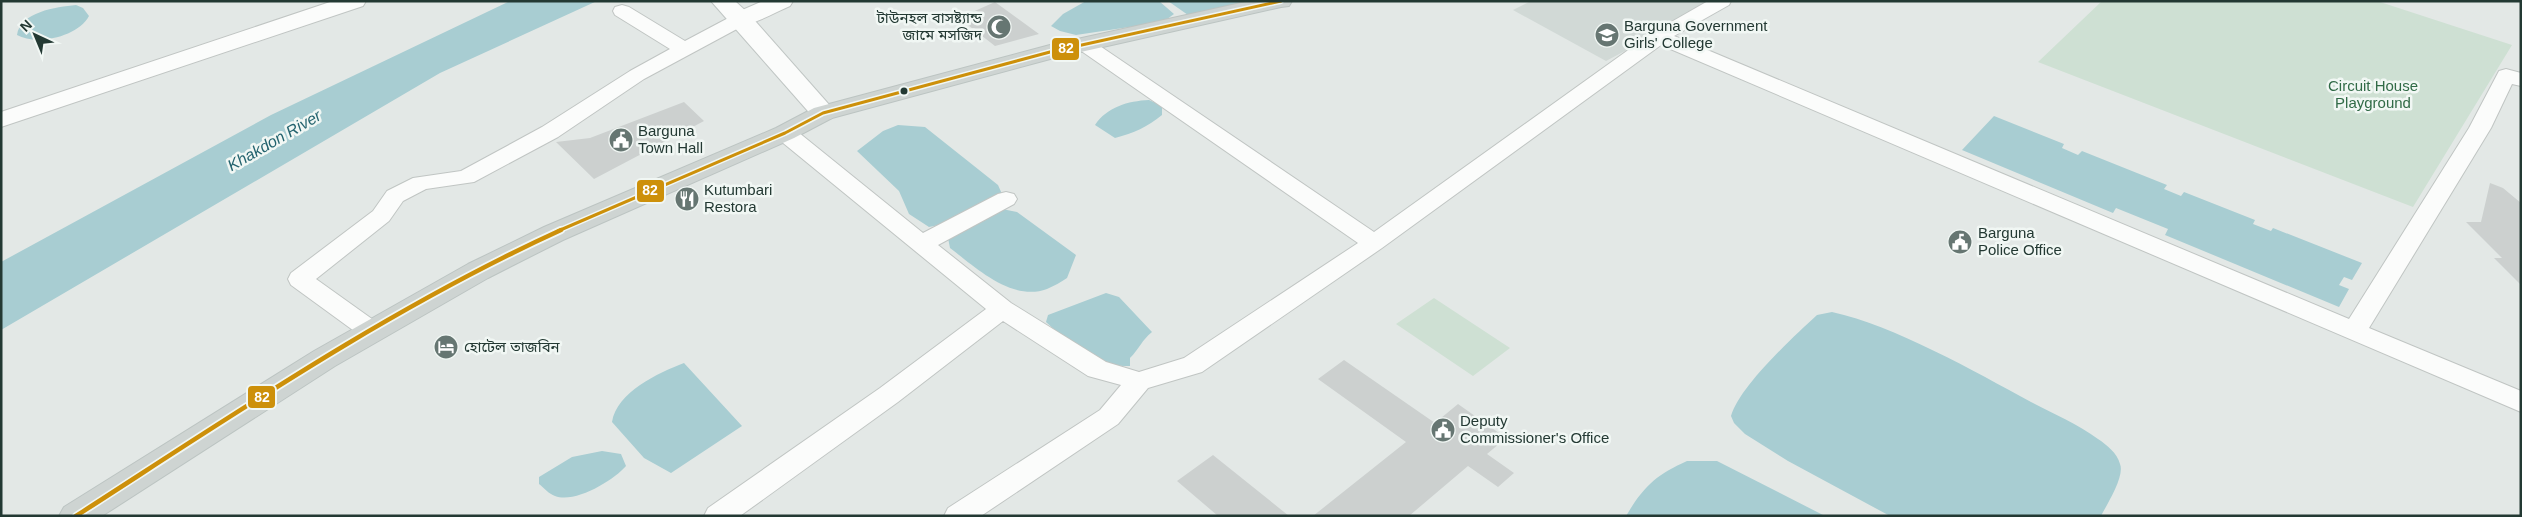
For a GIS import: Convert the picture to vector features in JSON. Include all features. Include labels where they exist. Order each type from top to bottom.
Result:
[{"type":"main road","points":[[76,516],[310,366],[370,330],[479,270],[543,238],[785,133],[823,113],[1084,44],[1281,1]]},
{"type":"street","points":[[1,120],[355,1]]},
{"type":"street","points":[[722,1],[823,113]]},
{"type":"street","points":[[370,330],[300,279],[381,216],[395,196],[421,183],[466,177],[550,132],[637,76],[741,20],[782,1]]},
{"type":"street","points":[[785,133],[1002,309],[1096,369],[1139,381],[1193,365],[1374,243],[1659,37],[1722,1]]},
{"type":"street","points":[[622,11],[684,50]]},
{"type":"street","points":[[1659,37],[2521,402]]},
{"type":"street","points":[[1084,44],[1374,243]]},
{"type":"street","points":[[2354,332],[2480,128],[2506,75],[2521,80]]},
{"type":"street","points":[[922,243],[1006,199]]},
{"type":"street","points":[[718,516],[881,400],[1002,309]]},
{"type":"street","points":[[958,516],[1109,417],[1139,381]]},
{"type":"shaded area","name":"Barguna Government Girls' College","points":[[1531,1],[1719,1],[1606,61],[1513,10]]},
{"type":"green space","name":"Circuit House Playground","points":[[2102,1],[2377,1],[2512,45],[2413,207],[2038,62]]},
{"type":"green space","points":[[1434,298],[1510,348],[1473,376],[1396,324]]},
{"type":"water","name":"Khakdon River","points":[[510,1],[597,1],[440,73],[1,330],[1,262],[271,115]]},
{"type":"water","points":[[1086,1],[1159,1],[1174,14],[1163,22],[1076,35],[1060,31],[1051,26],[1063,14]]},
{"type":"water","points":[[1168,1],[1258,1],[1188,15]]},
{"type":"water","points":[[76,5],[83,8],[89,16],[76,29],[56,38],[35,40],[17,35],[20,27],[32,16],[49,9]]},
{"type":"water","points":[[1149,100],[1162,106],[1162,115],[1140,129],[1115,138],[1095,125],[1112,109],[1133,102]]},
{"type":"water","points":[[1994,116],[2064,144],[2062,148],[2078,155],[2082,151],[2167,185],[2164,189],[2181,196],[2184,192],[2255,220],[2253,224],[2271,231],[2273,228],[2362,263],[2352,280],[2344,277],[2339,285],[2349,289],[2339,307],[2165,235],[2168,229],[2116,208],[2113,213],[1962,150]]},
{"type":"water","points":[[898,125],[925,127],[998,185],[1002,194],[939,225],[929,227],[909,214],[899,191],[857,151],[883,131]]},
{"type":"water","points":[[1002,209],[1017,212],[1076,255],[1067,278],[1047,289],[1034,292],[1021,291],[1008,287],[982,273],[950,248],[948,238]]},
{"type":"water","points":[[1106,293],[1119,297],[1152,332],[1130,358],[1130,366],[1117,366],[1094,359],[1074,347],[1046,322],[1048,315]]},
{"type":"water","points":[[1832,312],[1908,338],[2074,424],[2105,444],[2117,456],[2121,469],[2115,490],[2101,516],[1890,516],[1788,461],[1745,434],[1734,423],[1731,416],[1736,404],[1745,391],[1768,363],[1817,315]]},
{"type":"water","points":[[684,363],[742,426],[671,473],[644,458],[612,422],[615,411],[630,393],[651,378]]},
{"type":"water","points":[[602,451],[621,454],[626,466],[604,484],[583,494],[563,498],[553,495],[539,484],[539,477],[572,457]]},
{"type":"water","points":[[1687,461],[1717,461],[1825,516],[1626,516],[1652,482],[1667,471]]},
{"type":"building","name":"টাউনহল বাসষ্ট্যান্ড জামে মসজিদ","points":[[995,2],[1039,34],[995,46],[959,18]]},
{"type":"building","name":"Barguna Town Hall","points":[[684,102],[704,121],[594,179],[556,142],[590,138]]},
{"type":"building","points":[[2490,183],[2503,188],[2521,203],[2521,285],[2494,258],[2502,258],[2466,222],[2481,222]]},
{"type":"building","name":"Deputy Commissioner's Office","points":[[1344,360],[1435,423],[1458,404],[1506,438],[1487,454],[1514,473],[1498,487],[1468,466],[1409,516],[1313,516],[1406,442],[1318,379]]},
{"type":"building","points":[[1213,455],[1289,516],[1218,516],[1177,481]]},
{"type":"transit line","name":"82","points":[[76,516],[225,421],[426,299],[553,233],[785,133],[823,113],[1050,52],[1281,1]]},
{"type":"place","name":"টাউনহল বাসষ্ট্যান্ড জামে মসজিদ","points":[[999,27]]},
{"type":"place","name":"Barguna Government Girls' College","points":[[1607,35]]},
{"type":"place","name":"Barguna Town Hall","points":[[621,140]]},
{"type":"place","name":"Kutumbari Restora","points":[[687,199]]},
{"type":"place","name":"Barguna Police Office","points":[[1960,242]]},
{"type":"place","name":"হোটেল তাজবিন","points":[[446,347]]},
{"type":"place","name":"Deputy Commissioner's Office","points":[[1443,430]]}]
